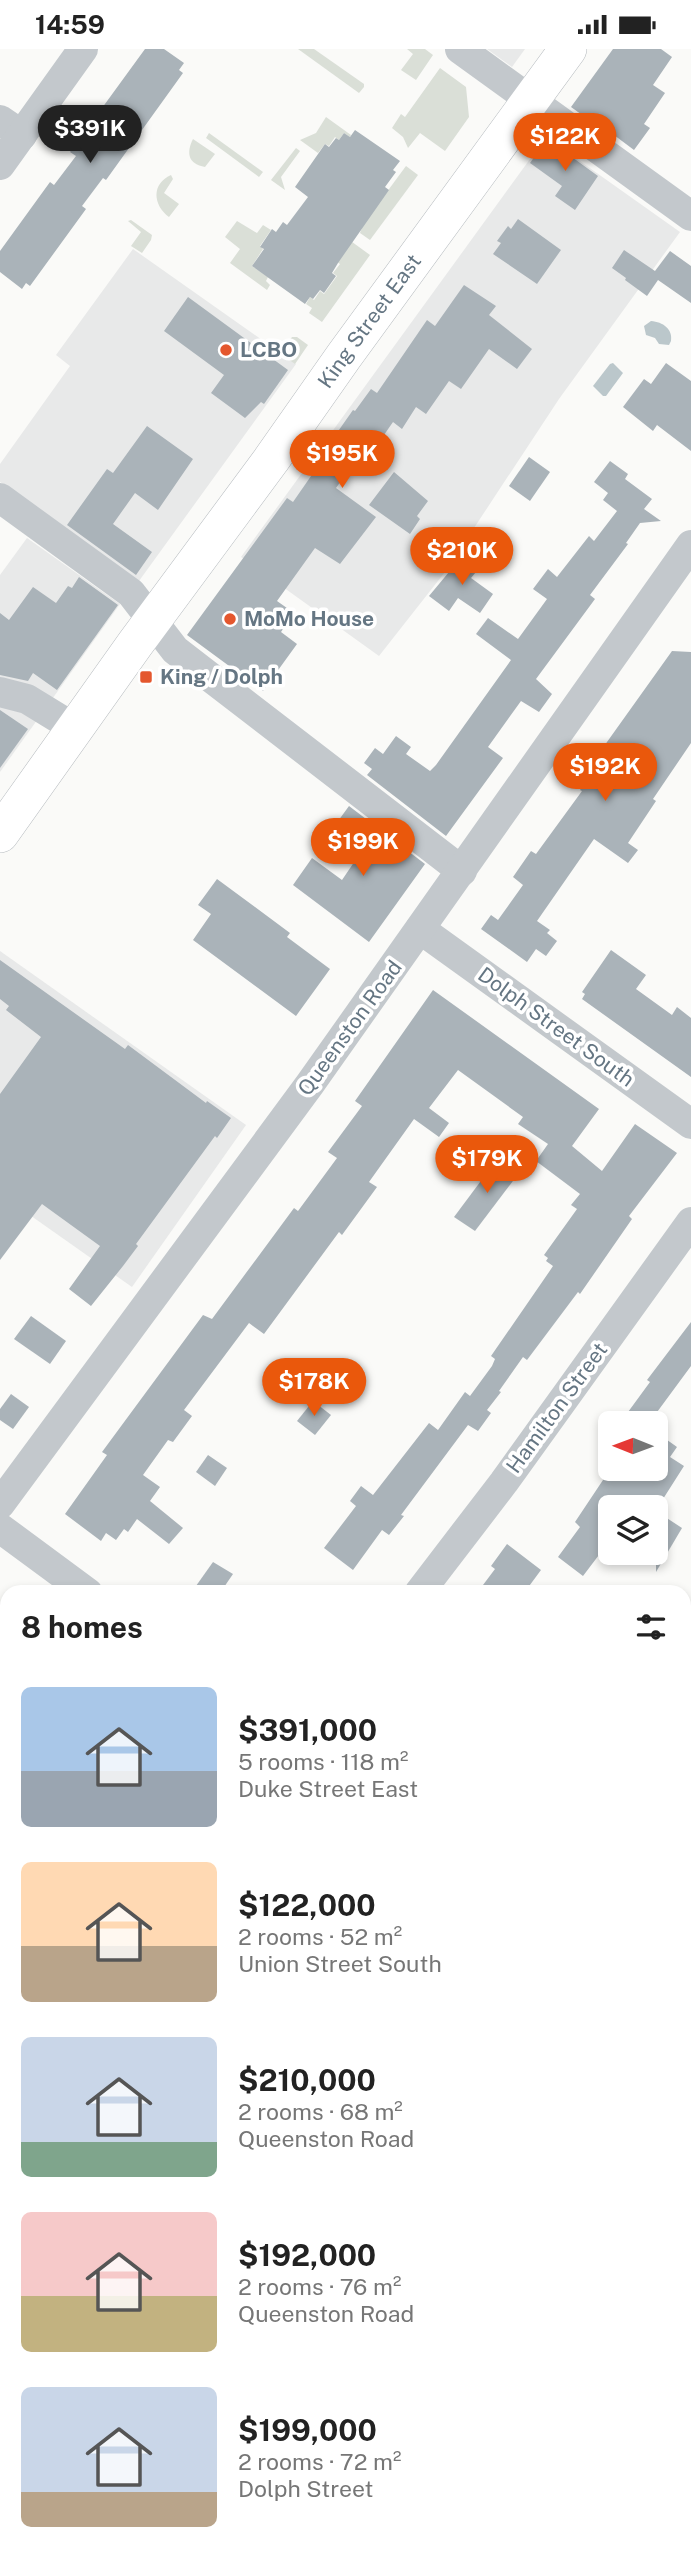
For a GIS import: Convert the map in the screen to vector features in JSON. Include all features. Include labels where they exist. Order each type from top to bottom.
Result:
[{"type":"main road","name":"King Street East","points":[[0,834],[568,49]]},
{"type":"street","points":[[0,165],[11,127],[83,49]]},
{"type":"street","points":[[460,49],[691,216]]},
{"type":"street","points":[[0,498],[131,593],[175,650],[462,871]]},
{"type":"street","name":"Queenston Road","points":[[0,1504],[310,1084],[691,545]]},
{"type":"street","points":[[0,692],[27,699],[76,729]]},
{"type":"street","name":"Dolph Street South","points":[[420,929],[691,1125]]},
{"type":"street","name":"Hamilton Street","points":[[425,1585],[504,1482],[691,1222]]},
{"type":"street","points":[[0,1528],[77,1585]]},
{"type":"shaded area","points":[[298,49],[314,49],[364,84],[364,87],[359,93]]},
{"type":"shaded area","points":[[407,49],[425,49],[433,55],[416,80],[401,70],[413,54]]},
{"type":"shaded area","points":[[487,49],[525,49],[512,67]]},
{"type":"shaded area","points":[[440,68],[466,87],[469,117],[445,151],[420,133],[408,148],[403,137],[392,128],[401,114],[405,117]]},
{"type":"shaded area","points":[[326,117],[351,135],[350,137],[344,133],[339,140],[335,137],[329,146],[325,144],[318,153],[300,140],[316,133]]},
{"type":"shaded area","points":[[209,133],[263,172],[259,177],[206,138]]},
{"type":"shaded area","points":[[546,137],[680,232],[559,399],[445,572],[379,656],[241,557]]},
{"type":"shaded area","points":[[193,139],[215,154],[205,167],[199,166],[190,157]]},
{"type":"shaded area","points":[[296,148],[300,151],[281,177],[285,190],[271,180]]},
{"type":"shaded area","points":[[406,166],[418,175],[370,240],[360,233],[364,223]]},
{"type":"shaded area","points":[[171,175],[173,179],[164,193],[179,204],[169,217],[160,207],[156,195],[160,184]]},
{"type":"shaded area","points":[[131,220],[152,235],[142,253],[131,246],[141,232],[128,221]]},
{"type":"shaded area","points":[[237,221],[257,233],[263,225],[271,230],[260,246],[263,249],[252,266],[268,277],[266,281],[270,285],[267,290],[230,263],[240,249],[225,237]]},
{"type":"shaded area","points":[[348,239],[370,255],[322,322],[309,313],[312,308],[306,304],[310,297],[314,300],[320,291],[324,294],[337,276],[333,273],[340,264],[337,262]]},
{"type":"shaded area","points":[[133,249],[296,364],[139,581],[0,482],[0,464],[70,366],[56,355]]},
{"type":"shaded area","points":[[651,321],[669,330],[669,345],[659,344],[655,338],[646,335],[644,326]]},
{"type":"shaded area","points":[[292,337],[297,337],[308,345],[295,364],[280,353]]},
{"type":"shaded area","points":[[613,363],[623,373],[606,396],[603,396],[593,386]]},
{"type":"shaded area","points":[[27,538],[120,604],[0,772],[0,575]]},
{"type":"shaded area","points":[[0,951],[246,1125],[132,1287],[0,1194]]},
{"type":"building","points":[[145,49],[164,49],[184,63],[179,70],[183,73],[106,180],[103,178],[82,206],[86,209],[30,286],[26,283],[22,289],[0,272],[0,251],[50,182],[54,185],[76,156],[70,152]]},
{"type":"building","points":[[613,49],[661,49],[672,57],[653,85],[665,93],[644,124],[650,128],[634,150],[594,120],[592,122],[571,107]]},
{"type":"building","points":[[355,130],[400,161],[385,187],[389,190],[332,273],[336,276],[324,293],[320,290],[305,304],[252,266],[264,249],[260,247],[272,229],[276,232],[283,222],[287,225],[308,197],[295,187],[325,144],[329,147],[336,138],[339,140],[344,133],[350,137]]},
{"type":"building","points":[[547,139],[598,176],[575,210],[555,196],[562,186],[530,163]]},
{"type":"building","points":[[518,219],[561,250],[537,284],[493,254],[501,243],[497,241],[508,226],[511,229]]},
{"type":"building","points":[[624,250],[655,271],[670,251],[691,266],[691,303],[658,280],[647,296],[625,280],[626,278],[612,268]]},
{"type":"building","points":[[464,285],[496,306],[489,315],[532,349],[517,369],[489,349],[461,389],[449,381],[426,414],[416,407],[402,429],[393,422],[368,458],[361,453],[336,488],[376,517],[340,564],[315,548],[277,601],[294,613],[281,632],[297,644],[263,691],[187,635],[287,498],[293,502],[318,466],[315,464],[353,410],[355,411],[371,389],[377,393],[427,320],[435,326]]},
{"type":"building","name":"LCBO","points":[[188,297],[288,370],[264,404],[261,402],[245,418],[211,393],[224,375],[164,331]]},
{"type":"building","points":[[666,363],[691,381],[691,451],[657,425],[653,431],[623,407],[644,379],[651,384]]},
{"type":"building","points":[[147,426],[193,459],[158,510],[135,493],[113,524],[152,552],[136,575],[67,525],[107,469],[113,473]]},
{"type":"building","points":[[529,457],[550,472],[530,501],[509,486]]},
{"type":"building","points":[[610,461],[628,474],[625,479],[652,499],[644,509],[661,521],[640,523],[626,543],[628,544],[590,595],[595,599],[536,679],[552,694],[539,712],[521,701],[488,747],[503,758],[446,836],[367,775],[372,769],[364,763],[375,748],[383,754],[396,736],[411,747],[406,754],[430,771],[436,765],[511,660],[476,634],[488,618],[518,639],[547,599],[533,589],[548,569],[557,577],[589,536],[594,541],[617,511],[603,500],[608,493],[594,482]]},
{"type":"building","points":[[394,472],[428,501],[417,516],[420,519],[410,534],[369,505]]},
{"type":"building","points":[[464,554],[481,566],[471,578],[493,594],[480,613],[458,598],[449,611],[429,596]]},
{"type":"building","points":[[79,577],[118,605],[57,690],[33,673],[28,681],[0,675],[0,613],[9,620],[33,587],[56,603],[68,586],[72,588]]},
{"type":"building","points":[[672,651],[691,652],[691,743],[653,799],[656,801],[628,843],[638,850],[628,863],[594,839],[537,921],[550,930],[547,933],[557,941],[546,956],[536,949],[527,962],[481,929],[491,915],[498,920],[523,885],[513,877],[531,851],[536,854],[582,791],[582,787],[577,784]]},
{"type":"building","points":[[0,710],[28,729],[0,768]]},
{"type":"building","points":[[349,806],[425,864],[369,942],[293,885],[312,858],[342,880],[363,849],[333,828]]},
{"type":"building","points":[[217,879],[290,933],[287,937],[330,969],[296,1016],[193,940],[211,914],[198,905]]},
{"type":"building","points":[[611,950],[646,975],[636,989],[672,1015],[677,1007],[691,1018],[691,1077],[582,999],[585,994],[582,992]]},
{"type":"building","points":[[0,960],[125,1049],[128,1045],[206,1103],[207,1101],[231,1118],[91,1306],[69,1289],[100,1246],[42,1204],[0,1260],[0,1094],[41,1037],[6,1010],[9,1006],[0,999]]},
{"type":"building","points":[[433,990],[599,1109],[572,1146],[602,1171],[635,1124],[677,1153],[629,1216],[632,1219],[580,1294],[578,1292],[527,1360],[523,1357],[487,1410],[491,1413],[478,1431],[468,1425],[389,1535],[382,1530],[353,1570],[324,1548],[356,1506],[350,1501],[361,1486],[373,1495],[429,1423],[438,1430],[465,1392],[470,1396],[492,1366],[495,1359],[491,1356],[553,1266],[546,1261],[548,1258],[544,1255],[577,1209],[571,1205],[580,1194],[536,1161],[548,1144],[518,1124],[523,1117],[458,1070],[429,1108],[449,1123],[439,1137],[414,1119],[369,1182],[377,1187],[342,1235],[339,1232],[264,1334],[249,1323],[184,1410],[192,1416],[173,1442],[168,1440],[143,1475],[160,1487],[150,1501],[183,1528],[169,1544],[137,1519],[128,1532],[124,1529],[116,1540],[106,1533],[101,1541],[65,1514],[107,1455],[102,1452],[203,1315],[212,1319],[294,1208],[298,1211],[337,1158],[328,1152],[362,1106],[355,1101]]},
{"type":"building","points":[[498,1158],[519,1173],[475,1231],[454,1217]]},
{"type":"building","points":[[31,1316],[66,1341],[50,1364],[14,1339]]},
{"type":"building","points":[[691,1322],[691,1366],[658,1411],[629,1411],[650,1382],[647,1380]]},
{"type":"building","points":[[11,1394],[29,1407],[13,1429],[0,1420],[0,1409]]},
{"type":"building","points":[[313,1401],[331,1415],[315,1435],[297,1421]]},
{"type":"building","points":[[668,1441],[677,1447],[670,1457],[684,1466],[666,1495],[598,1495],[598,1556],[583,1576],[558,1557],[580,1527],[575,1522],[602,1481],[668,1481]]},
{"type":"building","points":[[208,1455],[227,1468],[215,1486],[196,1472]]},
{"type":"building","points":[[668,1519],[682,1528],[668,1552]]},
{"type":"building","points":[[507,1544],[541,1570],[530,1585],[483,1585],[495,1569],[491,1566]]},
{"type":"building","points":[[213,1562],[233,1574],[225,1585],[197,1585]]},
{"type":"place","name":"LCBO","points":[[226,350]]},
{"type":"place","name":"MoMo House","points":[[230,619]]},
{"type":"place","name":"King / Dolph","points":[[146,677]]}]
